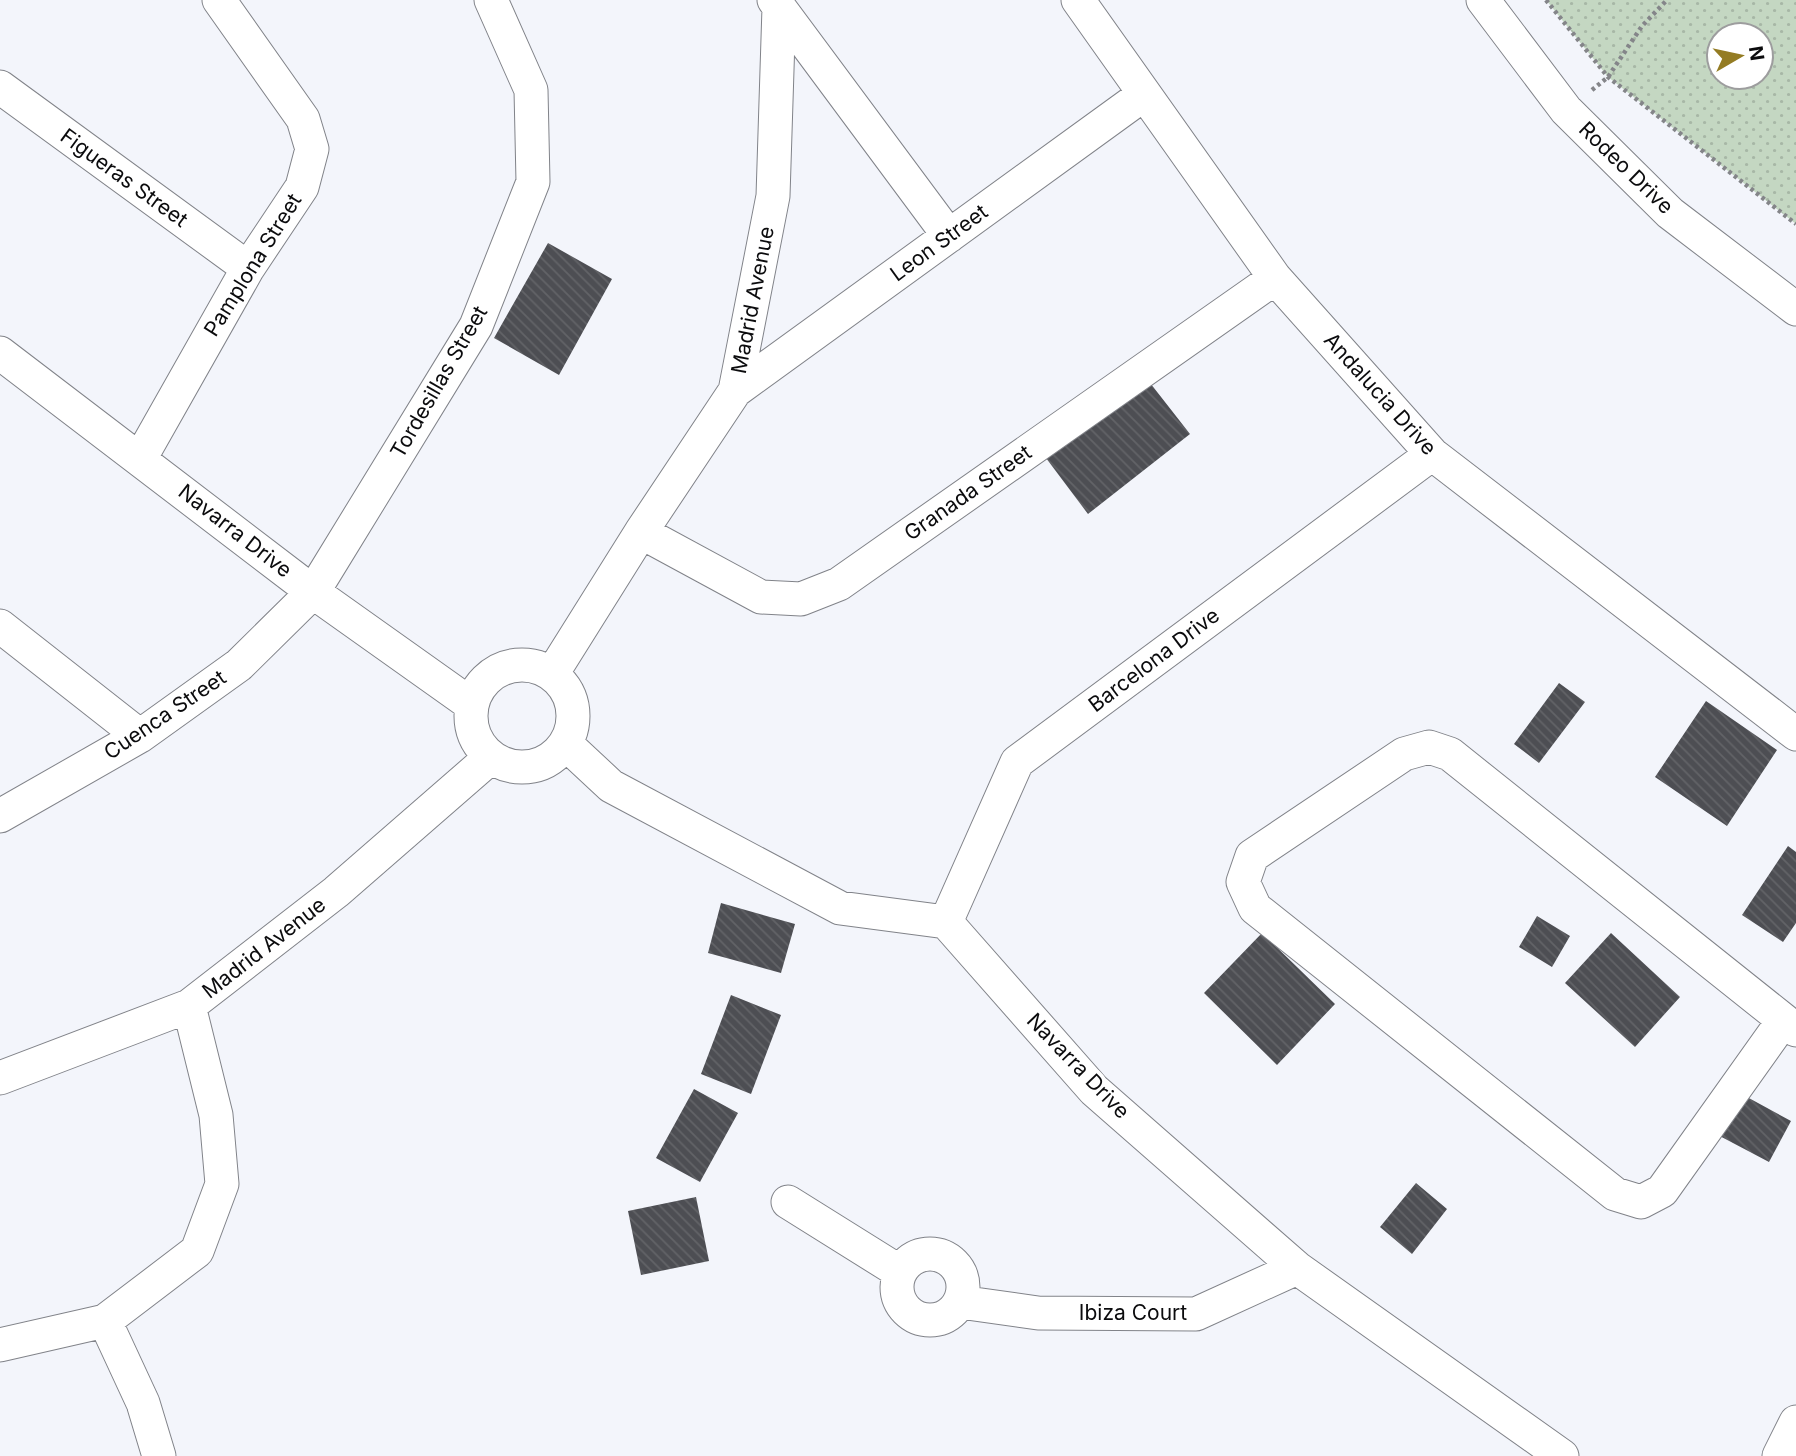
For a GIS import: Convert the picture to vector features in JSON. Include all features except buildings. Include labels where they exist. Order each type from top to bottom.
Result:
[{"type":"street","name":"Pamplona Street","points":[[140,459],[248,268],[302,187],[312,149],[303,118],[219,0]]},
{"type":"street","name":"Tordesillas Street","points":[[313,592],[476,326],[533,182],[531,90],[491,0]]},
{"type":"street","name":"Andalucia Drive","points":[[1078,0],[1275,278],[1432,454],[1796,734]]},
{"type":"street","name":"Rodeo Drive","points":[[1483,0],[1566,110],[1670,213],[1796,309]]},
{"type":"street","points":[[776,4],[949,236]]},
{"type":"street","name":"Madrid Avenue","points":[[552,674],[641,532],[735,391],[773,196],[776,4]]},
{"type":"street","name":"Figueras Street","points":[[0,87],[248,268]]},
{"type":"street","name":"Leon Street","points":[[735,391],[1143,95]]},
{"type":"street","name":"Granada Street","points":[[641,532],[761,597],[801,599],[839,584],[1275,278]]},
{"type":"street","name":"Navarra Drive","points":[[0,353],[313,592],[472,705]]},
{"type":"street","name":"Barcelona Drive","points":[[946,922],[1017,762],[1432,454]]},
{"type":"street","name":"Cuenca Street","points":[[0,816],[140,736],[239,665],[313,592]]},
{"type":"street","points":[[0,626],[140,736]]},
{"type":"street","points":[[520,664],[537,667],[552,674],[567,692],[574,714],[566,744],[554,757],[539,765],[523,768],[506,765],[491,757],[481,746],[471,720],[472,705],[478,690],[489,677],[503,668],[520,664]]},
{"type":"street","points":[[566,744],[611,786],[840,908],[946,922]]},
{"type":"street","points":[[1429,747],[1450,754],[1790,1025],[1662,1191],[1641,1202],[1615,1194],[1266,917],[1255,908],[1244,882],[1252,856],[1404,754],[1429,747]]},
{"type":"street","name":"Madrid Avenue","points":[[0,1077],[189,1006],[336,892],[491,757]]},
{"type":"street","name":"Navarra Drive","points":[[946,922],[1094,1090],[1297,1268],[1562,1456]]},
{"type":"street","points":[[0,1345],[105,1321],[197,1251],[222,1184],[216,1115],[189,1006]]},
{"type":"street","points":[[788,1202],[900,1272]]},
{"type":"street","points":[[939,1255],[950,1260],[962,1279],[960,1301],[946,1317],[925,1321],[915,1317],[900,1303],[897,1282],[900,1272],[907,1262],[916,1256],[939,1255]]},
{"type":"street","name":"Ibiza Court","points":[[960,1301],[1038,1313],[1196,1314],[1297,1268]]},
{"type":"street","points":[[105,1321],[143,1403],[159,1456]]},
{"type":"street","points":[[1779,1456],[1796,1422]]},
{"type":"path","points":[[1546,0],[1608,77],[1796,224]]},
{"type":"path","points":[[1566,110],[1608,77],[1642,26],[1667,0]]},
{"type":"green space","points":[[1546,0],[1796,0],[1796,224],[1608,77]]}]
